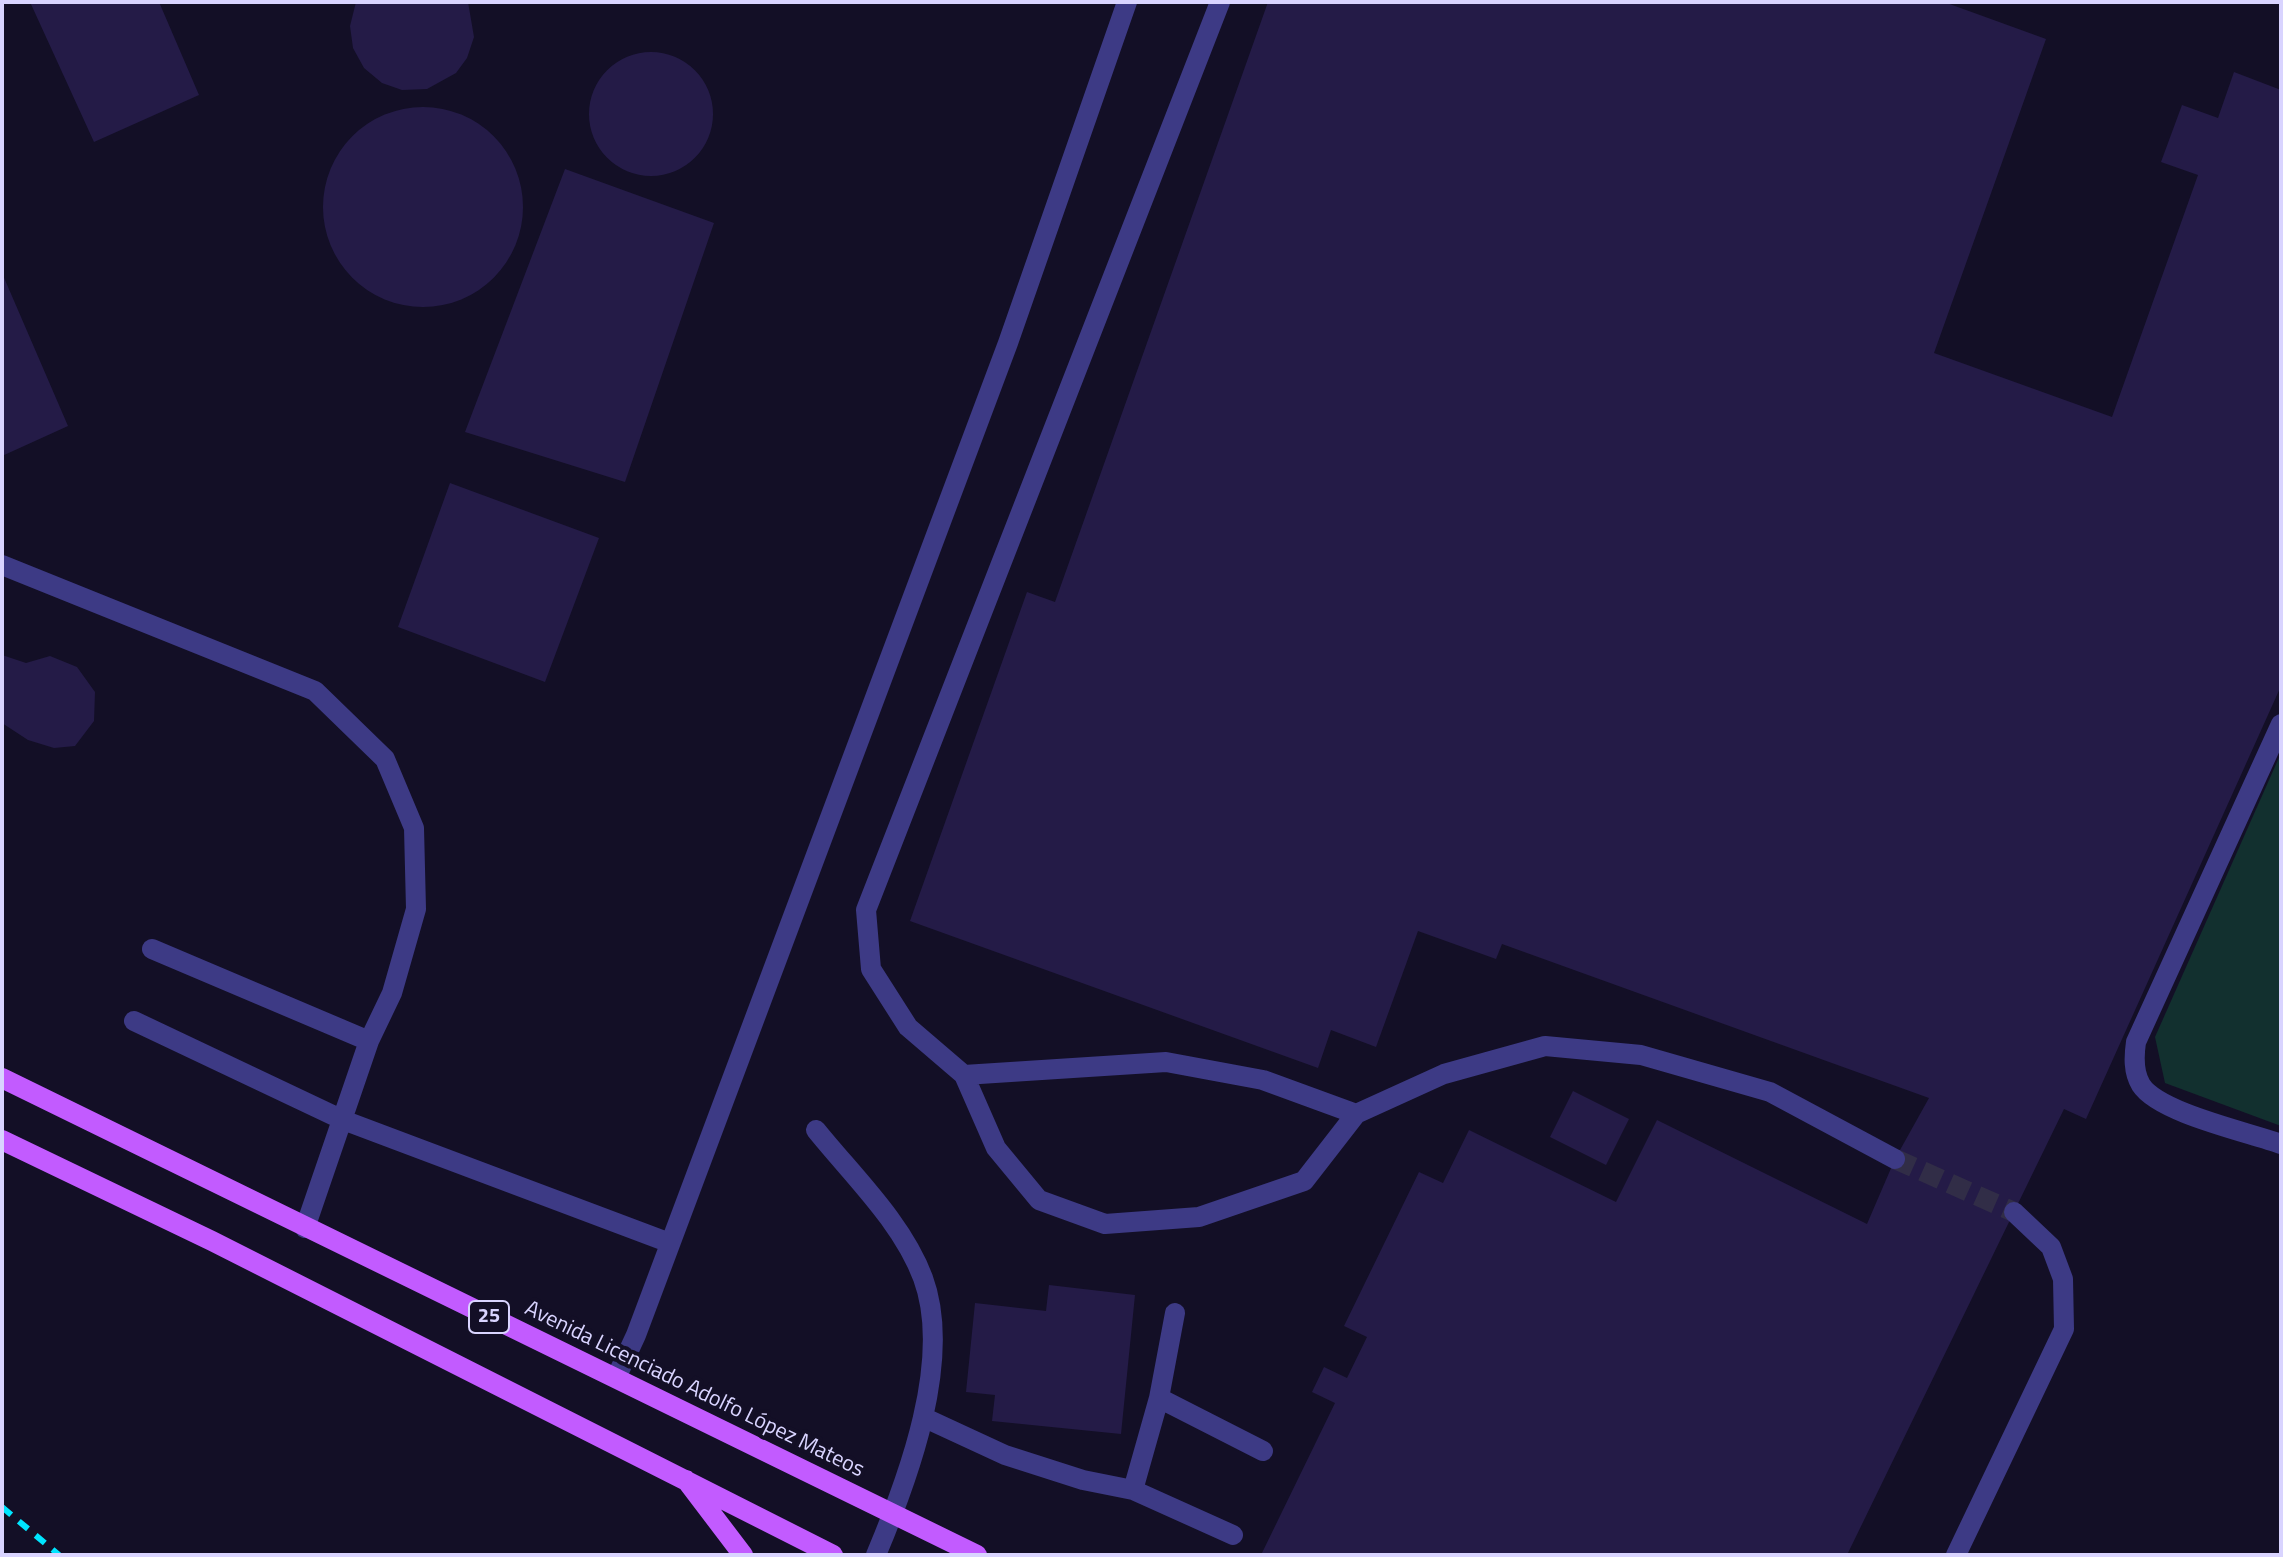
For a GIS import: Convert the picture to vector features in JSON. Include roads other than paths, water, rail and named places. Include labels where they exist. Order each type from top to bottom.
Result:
[{"type":"main road","name":"Avenida Licenciado Adolfo López Mateos","points":[[2,1078],[977,1555]]},
{"type":"main road","name":"25","points":[[2,1140],[212,1241],[833,1555]]},
{"type":"main road","points":[[684,1477],[743,1555]]},
{"type":"street","points":[[616,1378],[670,1243],[1008,343],[1127,2]]},
{"type":"street","points":[[1220,2],[866,910],[871,969],[908,1027],[964,1075],[996,1148],[1039,1200],[1105,1224],[1199,1217],[1304,1181],[1356,1114],[1444,1074],[1545,1046],[1641,1055],[1770,1092],[1895,1159]]},
{"type":"street","points":[[2,565],[315,691],[385,759],[414,828],[416,909],[392,993],[369,1041],[305,1228]]},
{"type":"street","points":[[2281,724],[2136,1042],[2134,1064],[2141,1085],[2156,1099],[2281,1144]]},
{"type":"street","points":[[152,949],[369,1041]]},
{"type":"street","points":[[134,1021],[343,1120],[670,1243]]},
{"type":"street","points":[[964,1075],[1166,1062],[1263,1080],[1356,1114]]},
{"type":"street","points":[[816,1130],[895,1227],[923,1277],[932,1327],[925,1418],[876,1555]]},
{"type":"street","points":[[1956,1555],[2064,1329],[2063,1279],[2051,1247],[2014,1212]]},
{"type":"street","points":[[1133,1490],[1159,1398],[1175,1313]]},
{"type":"street","points":[[1159,1398],[1263,1451]]},
{"type":"street","points":[[925,1418],[1044,1469],[1133,1490],[1233,1535]]},
{"type":"tunnel","points":[[1895,1159],[2014,1212]]},
{"type":"railway","points":[[2,1507],[59,1555]]}]
